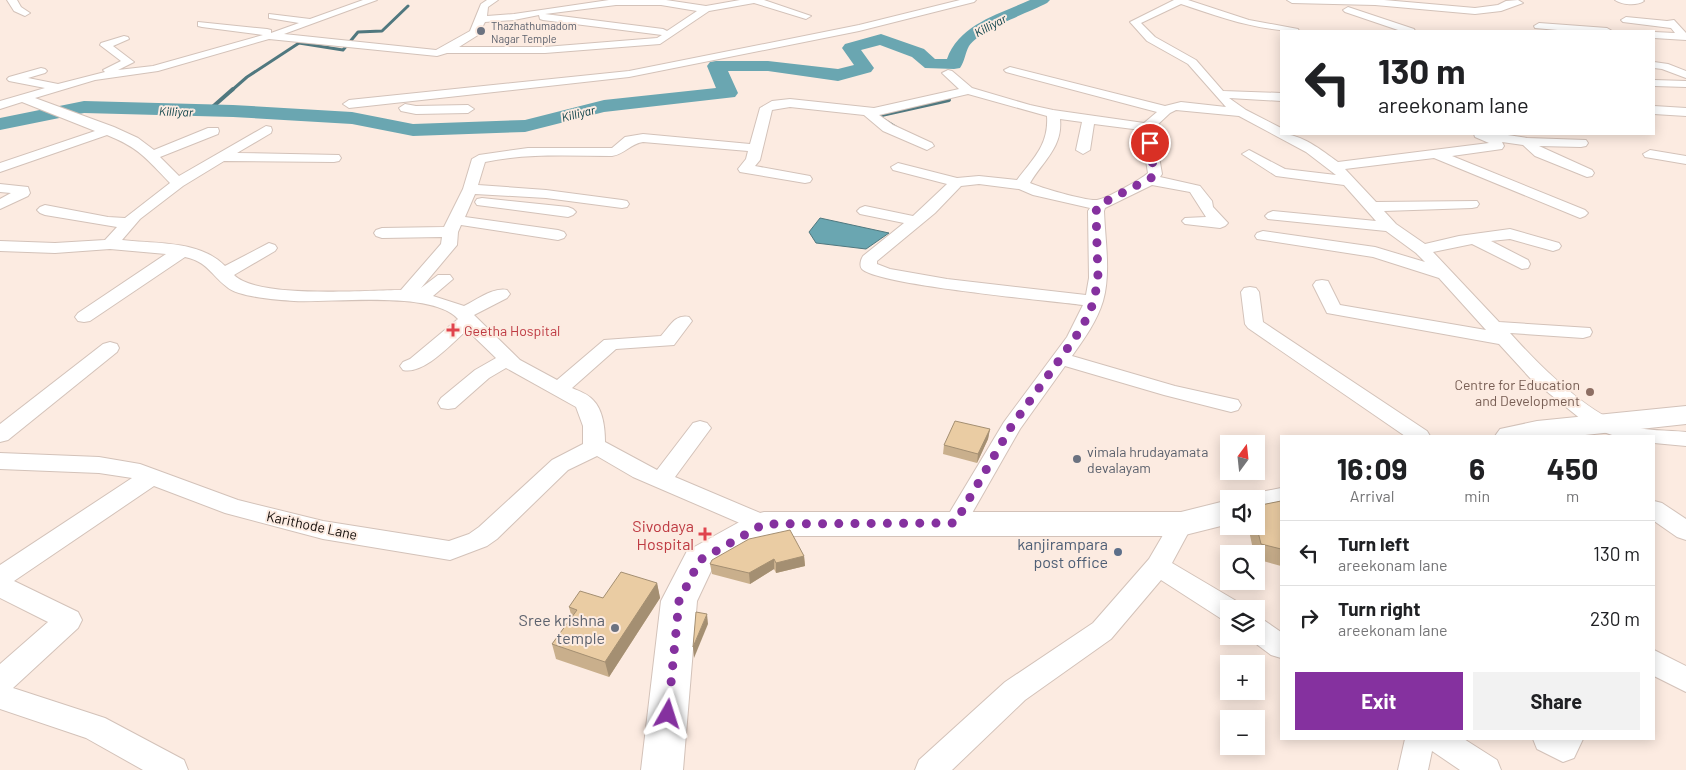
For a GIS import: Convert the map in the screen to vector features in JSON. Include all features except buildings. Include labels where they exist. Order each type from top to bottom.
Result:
[{"type":"main road","points":[[1530,434],[1599,424],[1686,415]]},
{"type":"main road","points":[[1265,503],[1280,499]]},
{"type":"main road","points":[[662,770],[679,601],[700,560],[764,524],[1180,524],[1220,514]]},
{"type":"street","points":[[12,0],[17,9],[25,13]]},
{"type":"street","points":[[340,0],[370,1]]},
{"type":"street","points":[[446,50],[474,33],[481,19],[484,6],[493,0]]},
{"type":"street","points":[[468,109],[366,109],[353,107],[350,104],[629,74],[859,28],[971,0]]},
{"type":"street","points":[[1280,133],[1242,113],[1220,94],[1192,62],[1151,39],[1135,22],[1180,0],[1247,23],[1288,30]]},
{"type":"street","points":[[1292,0],[1375,2],[1456,10],[1484,10],[1501,8],[1506,4],[1519,4]]},
{"type":"street","points":[[1441,0],[1450,4],[1456,10]]},
{"type":"street","points":[[1620,0],[1639,1]]},
{"type":"street","points":[[94,77],[154,69],[273,35],[370,1]]},
{"type":"street","points":[[481,19],[532,15],[574,6],[638,2],[674,3],[706,9],[749,1],[806,16]]},
{"type":"street","points":[[202,24],[273,35],[432,53],[446,50],[545,50],[660,41],[706,9]]},
{"type":"street","points":[[1348,10],[1407,30]]},
{"type":"street","points":[[532,15],[570,22],[670,33]]},
{"type":"street","points":[[1536,15],[1543,29],[1575,30]]},
{"type":"street","points":[[272,16],[312,22]]},
{"type":"street","points":[[1626,20],[1677,26],[1684,37],[1655,35]]},
{"type":"street","points":[[0,105],[94,77],[129,62],[105,45],[124,40]]},
{"type":"street","points":[[219,41],[238,44]]},
{"type":"street","points":[[1659,66],[1686,66]]},
{"type":"street","points":[[1659,66],[1686,75]]},
{"type":"street","points":[[1010,70],[1053,86],[1165,110],[1181,106],[1242,113]]},
{"type":"street","points":[[41,71],[13,79],[58,87]]},
{"type":"street","points":[[948,72],[968,90],[1053,114],[1147,127],[1159,119],[1165,110]]},
{"type":"street","points":[[1053,86],[1073,78]]},
{"type":"street","points":[[1655,82],[1686,84]]},
{"type":"street","points":[[804,179],[745,169],[753,160],[766,108],[773,104],[796,104],[868,112],[968,90]]},
{"type":"street","points":[[0,92],[22,98],[134,141],[178,183]]},
{"type":"street","points":[[1220,94],[1280,97]]},
{"type":"street","points":[[1027,108],[1039,100]]},
{"type":"street","points":[[1655,110],[1686,112]]},
{"type":"street","points":[[868,112],[888,128],[926,146]]},
{"type":"street","points":[[1022,185],[1045,156],[1052,141],[1055,128],[1053,114]]},
{"type":"street","points":[[1084,150],[1089,119]]},
{"type":"street","points":[[955,523],[1011,427],[1075,338],[1087,318],[1094,301],[1098,278],[1096,211],[1099,205],[1147,181],[1154,174],[1147,127]]},
{"type":"street","points":[[0,168],[109,130]]},
{"type":"street","points":[[110,244],[129,223],[178,183],[266,130]]},
{"type":"street","points":[[151,156],[213,131]]},
{"type":"street","points":[[1284,135],[1311,149],[1335,166],[1390,227],[1422,250],[1446,274],[1537,374],[1599,424],[1627,433],[1644,435]]},
{"type":"street","points":[[1335,166],[1497,146],[1495,140],[1486,135]]},
{"type":"street","points":[[1486,135],[1527,142],[1581,143]]},
{"type":"street","points":[[413,297],[449,245],[453,226],[468,195],[479,159],[508,154],[569,151],[612,152],[618,151],[630,140],[644,138],[755,148]]},
{"type":"street","points":[[1527,142],[1534,151],[1552,159],[1577,166],[1588,173]]},
{"type":"street","points":[[1249,154],[1281,173],[1348,181]]},
{"type":"street","points":[[1439,154],[1580,213]]},
{"type":"street","points":[[1650,154],[1686,160]]},
{"type":"street","points":[[222,157],[334,158]]},
{"type":"street","points":[[898,167],[957,182],[979,180],[1022,185],[1038,192],[1099,205]]},
{"type":"street","points":[[1147,181],[1187,186],[1195,189],[1205,201],[1206,208],[1220,223],[1190,221]]},
{"type":"street","points":[[957,182],[930,210],[869,259],[869,267],[886,273],[947,284],[1094,301]]},
{"type":"street","points":[[0,188],[23,190],[23,192],[0,205]]},
{"type":"street","points":[[468,195],[546,194],[622,204]]},
{"type":"street","points":[[468,195],[568,212]]},
{"type":"street","points":[[1373,207],[1472,204]]},
{"type":"street","points":[[45,210],[108,222],[129,223]]},
{"type":"street","points":[[865,211],[916,221]]},
{"type":"street","points":[[1273,216],[1390,227]]},
{"type":"street","points":[[382,233],[453,226],[558,235]]},
{"type":"street","points":[[1422,250],[1510,234],[1553,246]]},
{"type":"street","points":[[1263,236],[1375,252],[1446,274]]},
{"type":"street","points":[[1476,240],[1522,264]]},
{"type":"street","points":[[0,246],[32,249],[110,244],[182,251],[202,256],[224,273],[234,285],[267,294],[413,297],[433,301],[460,311],[512,364],[585,403],[594,426],[594,445],[641,472],[764,524]]},
{"type":"street","points":[[224,273],[269,248]]},
{"type":"street","points":[[0,262],[32,249]]},
{"type":"street","points":[[84,317],[182,251]]},
{"type":"street","points":[[413,297],[444,279]]},
{"type":"street","points":[[1322,286],[1333,308],[1499,333],[1583,332]]},
{"type":"street","points":[[1250,292],[1254,324],[1418,435]]},
{"type":"street","points":[[410,366],[417,363],[465,317],[502,294]]},
{"type":"street","points":[[560,388],[610,344],[667,341],[683,321]]},
{"type":"street","points":[[0,435],[110,348]]},
{"type":"street","points":[[1059,358],[1171,391],[1231,404]]},
{"type":"street","points":[[448,403],[482,374],[508,359]]},
{"type":"street","points":[[661,480],[700,428]]},
{"type":"street","points":[[1655,436],[1686,440]]},
{"type":"street","name":"Karithode Lane","points":[[0,462],[99,465],[140,472],[233,507],[323,530],[450,550],[466,546],[488,533],[560,465],[589,451],[594,445]]},
{"type":"street","points":[[0,578],[151,477]]},
{"type":"street","points":[[1655,511],[1686,531]]},
{"type":"street","points":[[930,770],[1015,691],[1102,630],[1146,582],[1158,566],[1180,524]]},
{"type":"street","points":[[1158,566],[1220,604]]},
{"type":"street","points":[[0,586],[69,620],[1,688],[95,728],[173,770]]},
{"type":"street","points":[[1265,635],[1280,646]]},
{"type":"street","points":[[1655,663],[1686,680]]},
{"type":"street","points":[[1413,770],[1420,740]]},
{"type":"street","points":[[1441,740],[1486,770]]},
{"type":"street","points":[[1550,740],[1563,748],[1567,740]]},
{"type":"water","points":[[820,218],[889,233],[866,249],[816,243],[809,232]]},
{"type":"waterway","name":"Killiyar","points":[[0,124],[84,107],[233,111],[352,118],[413,130],[525,126],[604,106],[728,93],[716,66],[768,66],[838,75],[865,68],[851,48],[881,39],[918,53],[931,64],[954,64],[961,45],[975,32],[1042,0]]},
{"type":"waterway","points":[[231,91],[247,77],[299,43],[343,50],[358,32],[382,31],[408,6]]},
{"type":"waterway","points":[[208,111],[233,89]]},
{"type":"waterway","points":[[901,131],[877,116],[949,100]]},
{"type":"place","name":"Thazhathumadom Nagar Temple","points":[[481,31]]},
{"type":"place","name":"Geetha Hospital","points":[[453,330]]},
{"type":"place","name":"Centre for Education and Development","points":[[1590,392]]},
{"type":"place","name":"vimala hrudayamata devalayam","points":[[1077,459]]},
{"type":"place","name":"Sivodaya Hospital","points":[[705,534]]},
{"type":"place","name":"kanjirampara post office","points":[[1118,552]]},
{"type":"place","name":"Sree krishna temple","points":[[615,628]]},
{"type":"route","points":[[668,714],[679,601],[700,560],[764,524],[955,523],[1011,427],[1075,338],[1087,318],[1094,301],[1098,278],[1096,211],[1099,205],[1151,178],[1154,174],[1150,143]]}]
